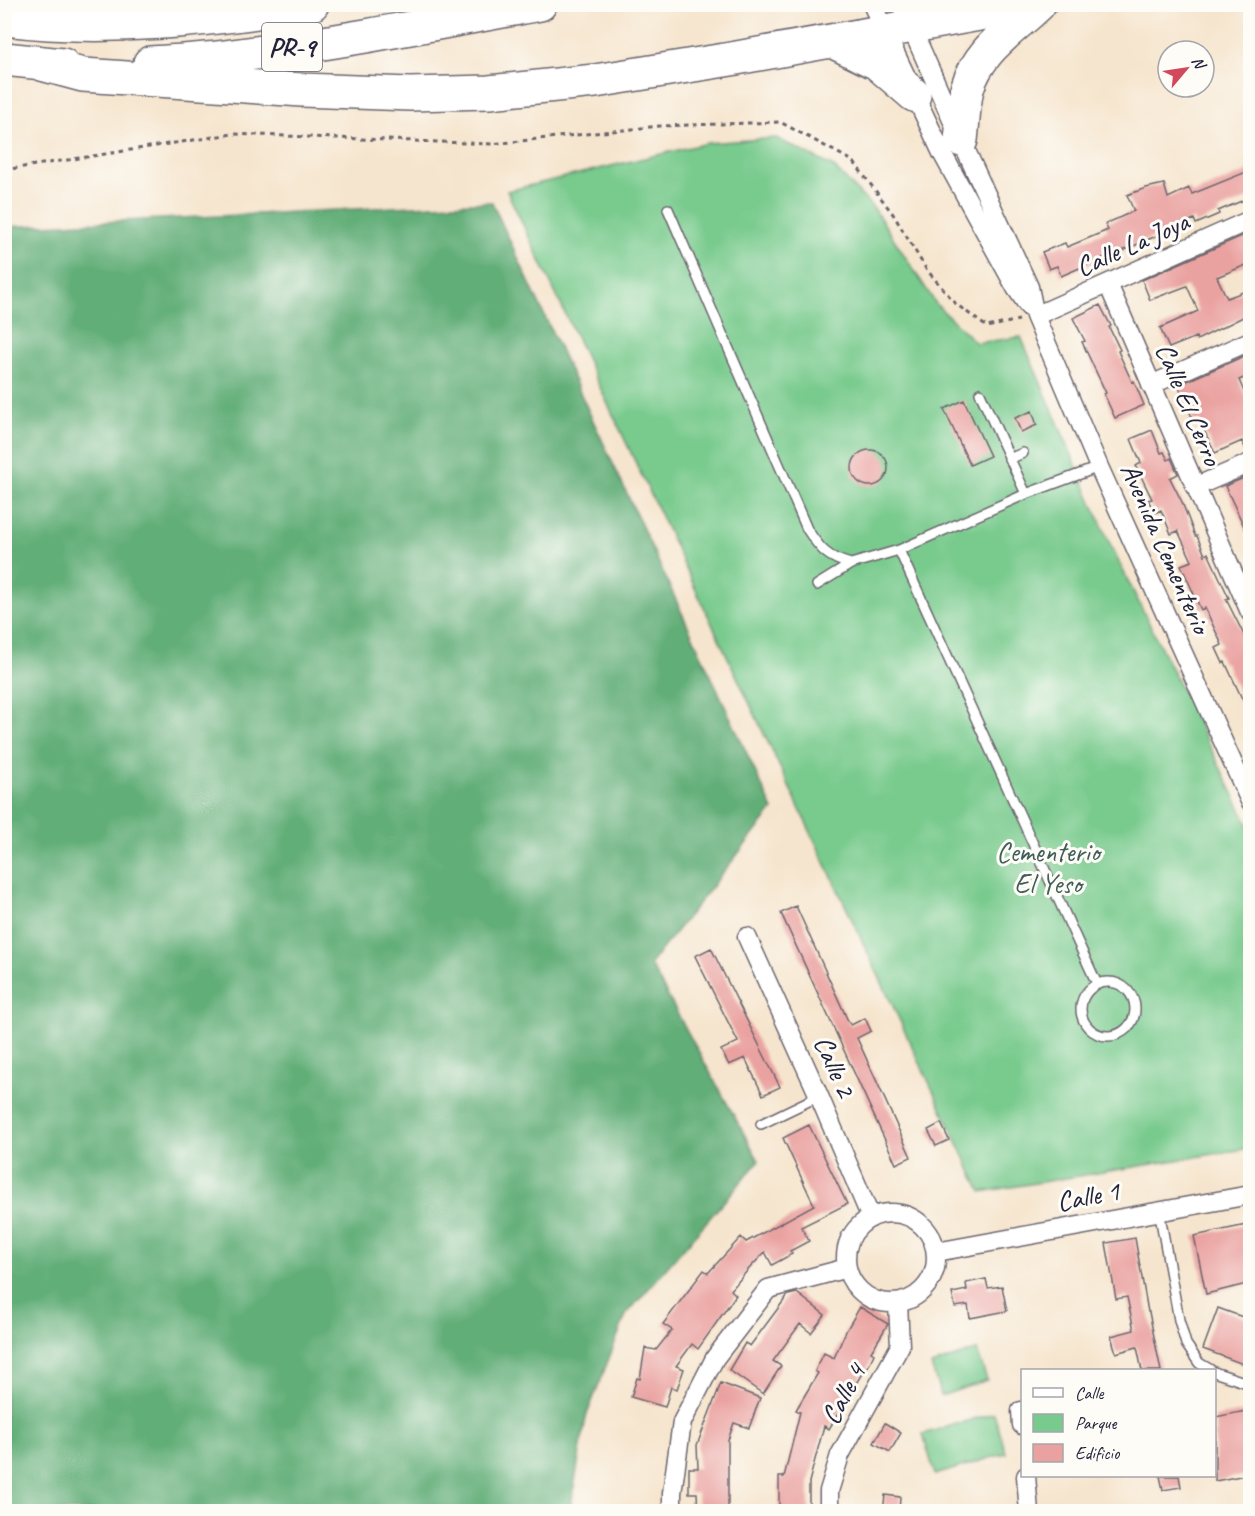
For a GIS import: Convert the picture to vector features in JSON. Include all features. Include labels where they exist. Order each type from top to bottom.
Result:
[{"type":"highway","points":[[4,8],[87,10],[130,4]]},
{"type":"highway","name":"PR-9","points":[[4,19],[132,23],[210,18],[312,4]]},
{"type":"highway","name":"PR-9","points":[[4,59],[42,64],[141,63],[230,57],[383,34],[540,4]]},
{"type":"highway","points":[[42,64],[83,75],[314,90],[410,94],[489,92],[595,81],[834,42],[892,17],[1037,4]]},
{"type":"highway","points":[[961,140],[965,99],[975,69],[999,38],[1037,4]]},
{"type":"highway","points":[[834,42],[877,63],[914,95]]},
{"type":"street","name":"Avenida Cementerio","points":[[892,17],[914,95],[942,153],[995,250],[1035,316]]},
{"type":"street","name":"Avenida Cementerio","points":[[892,17],[961,140],[1029,288],[1035,316],[1099,466],[1251,801]]},
{"type":"street","name":"Calle La Joya","points":[[1035,316],[1251,220]]},
{"type":"street","name":"Calle El Cerro","points":[[1108,284],[1196,487],[1246,587],[1251,612]]},
{"type":"street","points":[[1151,385],[1251,340]]},
{"type":"street","points":[[1196,487],[1251,463]]},
{"type":"street","name":"Calle 2","points":[[747,937],[871,1218]]},
{"type":"street","name":"Calle 1","points":[[936,1252],[1251,1195]]},
{"type":"street","points":[[887,1213],[904,1215],[919,1223],[930,1236],[936,1252],[933,1275],[919,1294],[898,1303],[881,1302],[866,1296],[854,1284],[847,1268],[846,1253],[850,1239],[859,1226],[871,1218],[887,1213]]},
{"type":"street","points":[[672,1512],[672,1493],[682,1422],[714,1358],[768,1289],[847,1268]]},
{"type":"street","name":"Calle 4","points":[[829,1512],[829,1491],[840,1455],[900,1346],[898,1303]]},
{"type":"street","points":[[1026,1477],[1029,1512]]},
{"type":"lane","points":[[668,209],[807,529],[819,548],[837,560],[851,564]]},
{"type":"lane","points":[[980,393],[1026,494]]},
{"type":"lane","points":[[1009,459],[1023,453]]},
{"type":"lane","points":[[817,585],[851,564],[899,550],[1026,494],[1099,466]]},
{"type":"lane","points":[[899,550],[1097,984]]},
{"type":"lane","points":[[1116,982],[1131,993],[1136,1011],[1128,1028],[1121,1034],[1112,1036],[1095,1034],[1083,1021],[1081,1012],[1084,995],[1097,984],[1116,982]]},
{"type":"lane","points":[[761,1124],[819,1096]]},
{"type":"lane","points":[[1159,1210],[1179,1320],[1186,1344],[1199,1363],[1210,1369]]},
{"type":"lane","points":[[1216,1372],[1251,1384]]},
{"type":"path","points":[[4,170],[232,134],[492,144],[660,126],[780,122],[853,161],[893,214],[926,269],[956,304],[987,327],[1035,316]]},
{"type":"green space","name":"Cementerio El Yeso","points":[[776,138],[834,167],[875,210],[936,304],[976,343],[1021,337],[1110,544],[1250,828],[1250,1148],[981,1192],[507,191],[707,143]]},
{"type":"green space","points":[[492,202],[773,810],[650,964],[759,1161],[626,1315],[586,1417],[570,1511],[5,1511],[5,227]]},
{"type":"green space","points":[[977,1350],[987,1380],[941,1396],[931,1365]]},
{"type":"green space","points":[[994,1413],[1006,1453],[935,1475],[923,1434]]},
{"type":"building","points":[[1251,170],[1251,197],[1218,211],[1219,214],[1196,224],[1194,219],[1061,276],[1057,266],[1049,269],[1042,252],[1065,243],[1067,247],[1108,230],[1105,224],[1134,211],[1127,195],[1164,184],[1168,198],[1189,188],[1192,194]]},
{"type":"building","points":[[1251,232],[1251,263],[1217,277],[1227,298],[1251,289],[1251,313],[1197,340],[1196,337],[1169,348],[1160,328],[1198,311],[1187,286],[1150,300],[1142,280]]},
{"type":"building","points":[[1100,305],[1111,326],[1109,327],[1120,350],[1118,351],[1144,405],[1115,418],[1082,342],[1085,341],[1073,318]]},
{"type":"building","points":[[1251,353],[1251,375],[1239,380],[1251,408],[1251,452],[1247,452],[1242,441],[1215,453],[1199,420],[1194,422],[1178,385]]},
{"type":"building","points":[[964,400],[990,456],[970,465],[944,409]]},
{"type":"building","points":[[1032,411],[1037,425],[1021,432],[1015,418]]},
{"type":"building","points":[[1152,430],[1161,453],[1164,452],[1168,460],[1171,458],[1178,474],[1170,478],[1195,536],[1205,555],[1208,553],[1229,598],[1226,599],[1251,649],[1251,718],[1216,648],[1222,645],[1205,608],[1201,610],[1181,565],[1192,561],[1178,531],[1171,534],[1161,510],[1155,513],[1148,500],[1152,499],[1136,466],[1141,463],[1131,439]]},
{"type":"building","points":[[870,450],[883,455],[888,468],[883,481],[870,486],[857,481],[852,468],[857,455]]},
{"type":"building","points":[[1251,475],[1251,541],[1225,486]]},
{"type":"building","points":[[796,906],[849,1023],[851,1025],[865,1018],[871,1031],[857,1038],[911,1157],[896,1164],[781,913]]},
{"type":"building","points":[[711,948],[780,1087],[763,1095],[745,1058],[729,1065],[721,1050],[738,1042],[695,956]]},
{"type":"building","points":[[941,1123],[949,1140],[936,1146],[928,1130]]},
{"type":"building","points":[[809,1125],[847,1204],[801,1227],[809,1241],[790,1251],[792,1254],[772,1265],[765,1252],[747,1271],[731,1290],[736,1295],[698,1349],[692,1344],[676,1366],[684,1369],[677,1389],[671,1387],[665,1407],[631,1397],[637,1378],[640,1379],[645,1348],[656,1350],[672,1330],[663,1324],[704,1270],[708,1273],[741,1237],[746,1242],[814,1205],[783,1138]]},
{"type":"building","points":[[1251,1224],[1251,1283],[1206,1294],[1194,1236]]},
{"type":"building","points":[[1135,1238],[1161,1369],[1142,1369],[1137,1347],[1116,1353],[1111,1336],[1134,1330],[1127,1297],[1116,1299],[1106,1243]]},
{"type":"building","points":[[986,1279],[988,1288],[1002,1286],[1007,1311],[970,1318],[968,1305],[955,1307],[952,1293],[967,1290],[966,1283]]},
{"type":"building","points":[[797,1293],[825,1315],[811,1333],[800,1324],[773,1361],[781,1366],[763,1394],[729,1370],[745,1343],[750,1346],[788,1295]]},
{"type":"building","points":[[860,1307],[888,1324],[871,1352],[874,1354],[866,1371],[864,1370],[829,1429],[824,1426],[809,1482],[809,1512],[779,1512],[779,1477],[784,1477],[800,1412],[796,1410],[818,1373],[815,1371],[824,1353],[834,1358]]},
{"type":"building","points":[[1218,1308],[1251,1320],[1251,1367],[1203,1349]]},
{"type":"building","points":[[721,1383],[760,1398],[749,1428],[734,1423],[728,1440],[728,1512],[698,1512],[697,1493],[689,1493],[689,1468],[698,1468],[697,1445]]},
{"type":"building","points":[[1251,1410],[1251,1474],[1215,1481],[1216,1417]]},
{"type":"building","points":[[885,1423],[901,1433],[890,1452],[874,1443]]},
{"type":"building","points":[[1160,1477],[1179,1477],[1181,1487],[1163,1490]]},
{"type":"building","points":[[885,1495],[900,1497],[899,1512],[883,1512]]}]
